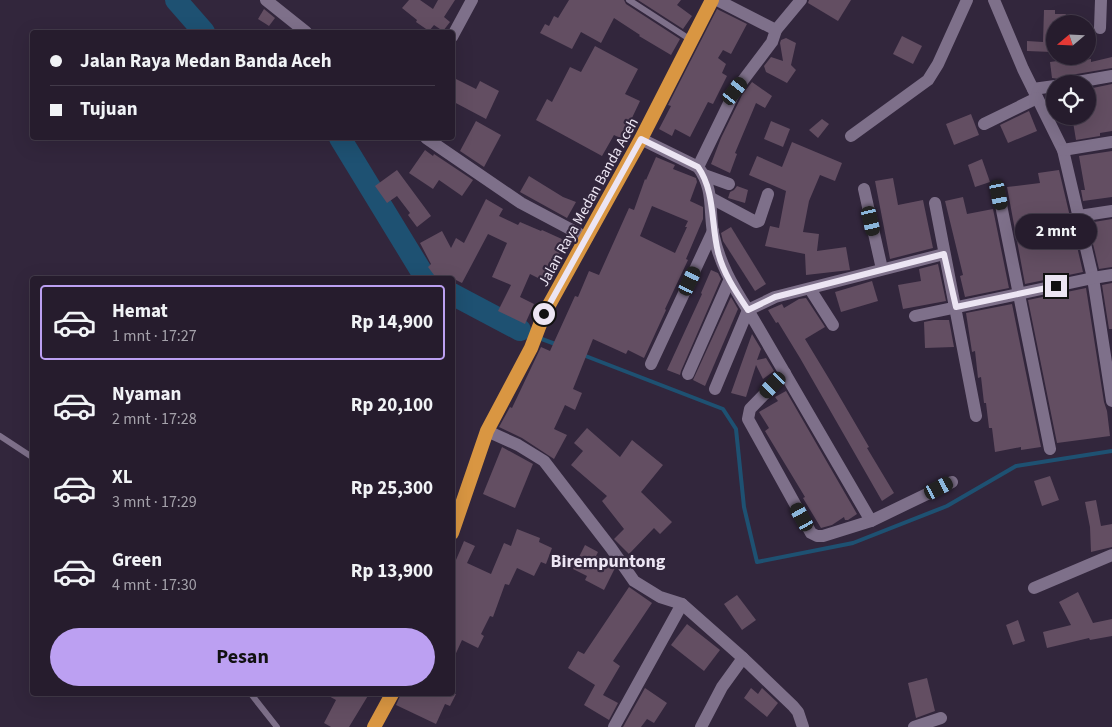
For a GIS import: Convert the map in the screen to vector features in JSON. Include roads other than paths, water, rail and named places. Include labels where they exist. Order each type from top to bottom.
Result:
[{"type":"highway","name":"Jalan Raya Medan Banda Aceh","points":[[455,524],[487,431],[530,348],[544,314],[641,139],[712,0]]},
{"type":"highway","points":[[374,727],[391,696]]},
{"type":"street","points":[[266,0],[304,30]]},
{"type":"street","points":[[455,32],[472,0]]},
{"type":"street","points":[[717,0],[776,30]]},
{"type":"street","points":[[801,0],[776,30],[772,42],[735,91],[701,171],[711,198],[713,231],[718,255],[729,281],[748,310],[871,521]]},
{"type":"street","points":[[851,136],[928,80],[938,64],[968,0]]},
{"type":"street","points":[[994,0],[1035,94],[1063,150],[1107,334],[1112,399]]},
{"type":"street","points":[[1100,28],[1101,0]]},
{"type":"street","points":[[1096,79],[1112,76]]},
{"type":"street","points":[[984,124],[1046,90]]},
{"type":"street","points":[[641,139],[729,184]]},
{"type":"street","points":[[429,140],[521,203],[587,238]]},
{"type":"street","points":[[1063,150],[1112,142]]},
{"type":"street","points":[[864,189],[882,269]]},
{"type":"street","points":[[711,198],[756,222],[759,221],[768,194]]},
{"type":"street","points":[[999,195],[1050,449]]},
{"type":"street","points":[[935,203],[976,416]]},
{"type":"street","points":[[1079,216],[1112,211]]},
{"type":"street","points":[[651,364],[713,231]]},
{"type":"street","points":[[715,389],[748,310],[775,297],[944,254]]},
{"type":"street","points":[[915,316],[1112,275]]},
{"type":"street","points":[[688,374],[729,281]]},
{"type":"street","points":[[810,288],[833,325]]},
{"type":"street","points":[[785,373],[750,408],[748,419],[811,533],[823,536],[871,521],[952,482]]},
{"type":"street","points":[[487,431],[518,445],[544,461],[634,581],[660,597],[682,604],[743,658],[793,706],[798,712],[803,727]]},
{"type":"street","points":[[1034,588],[1112,555]]},
{"type":"street","points":[[614,727],[682,604]]},
{"type":"street","points":[[701,727],[722,687],[743,658]]},
{"type":"street","points":[[914,727],[941,718]]},
{"type":"lane","points":[[629,0],[692,41]]},
{"type":"lane","points":[[0,436],[30,456]]},
{"type":"lane","points":[[253,696],[277,727]]},
{"type":"waterway","points":[[176,0],[202,30]]},
{"type":"waterway","points":[[341,140],[424,276]]},
{"type":"waterway","points":[[455,296],[520,330]]},
{"type":"waterway","points":[[520,330],[533,335]]},
{"type":"waterway","points":[[539,338],[558,345]]},
{"type":"waterway","points":[[583,355],[723,409],[736,429],[744,507],[757,562],[853,543],[947,506],[1016,466],[1112,451]]},
{"type":"district","name":"Birempuntong","points":[[608,561]]}]
